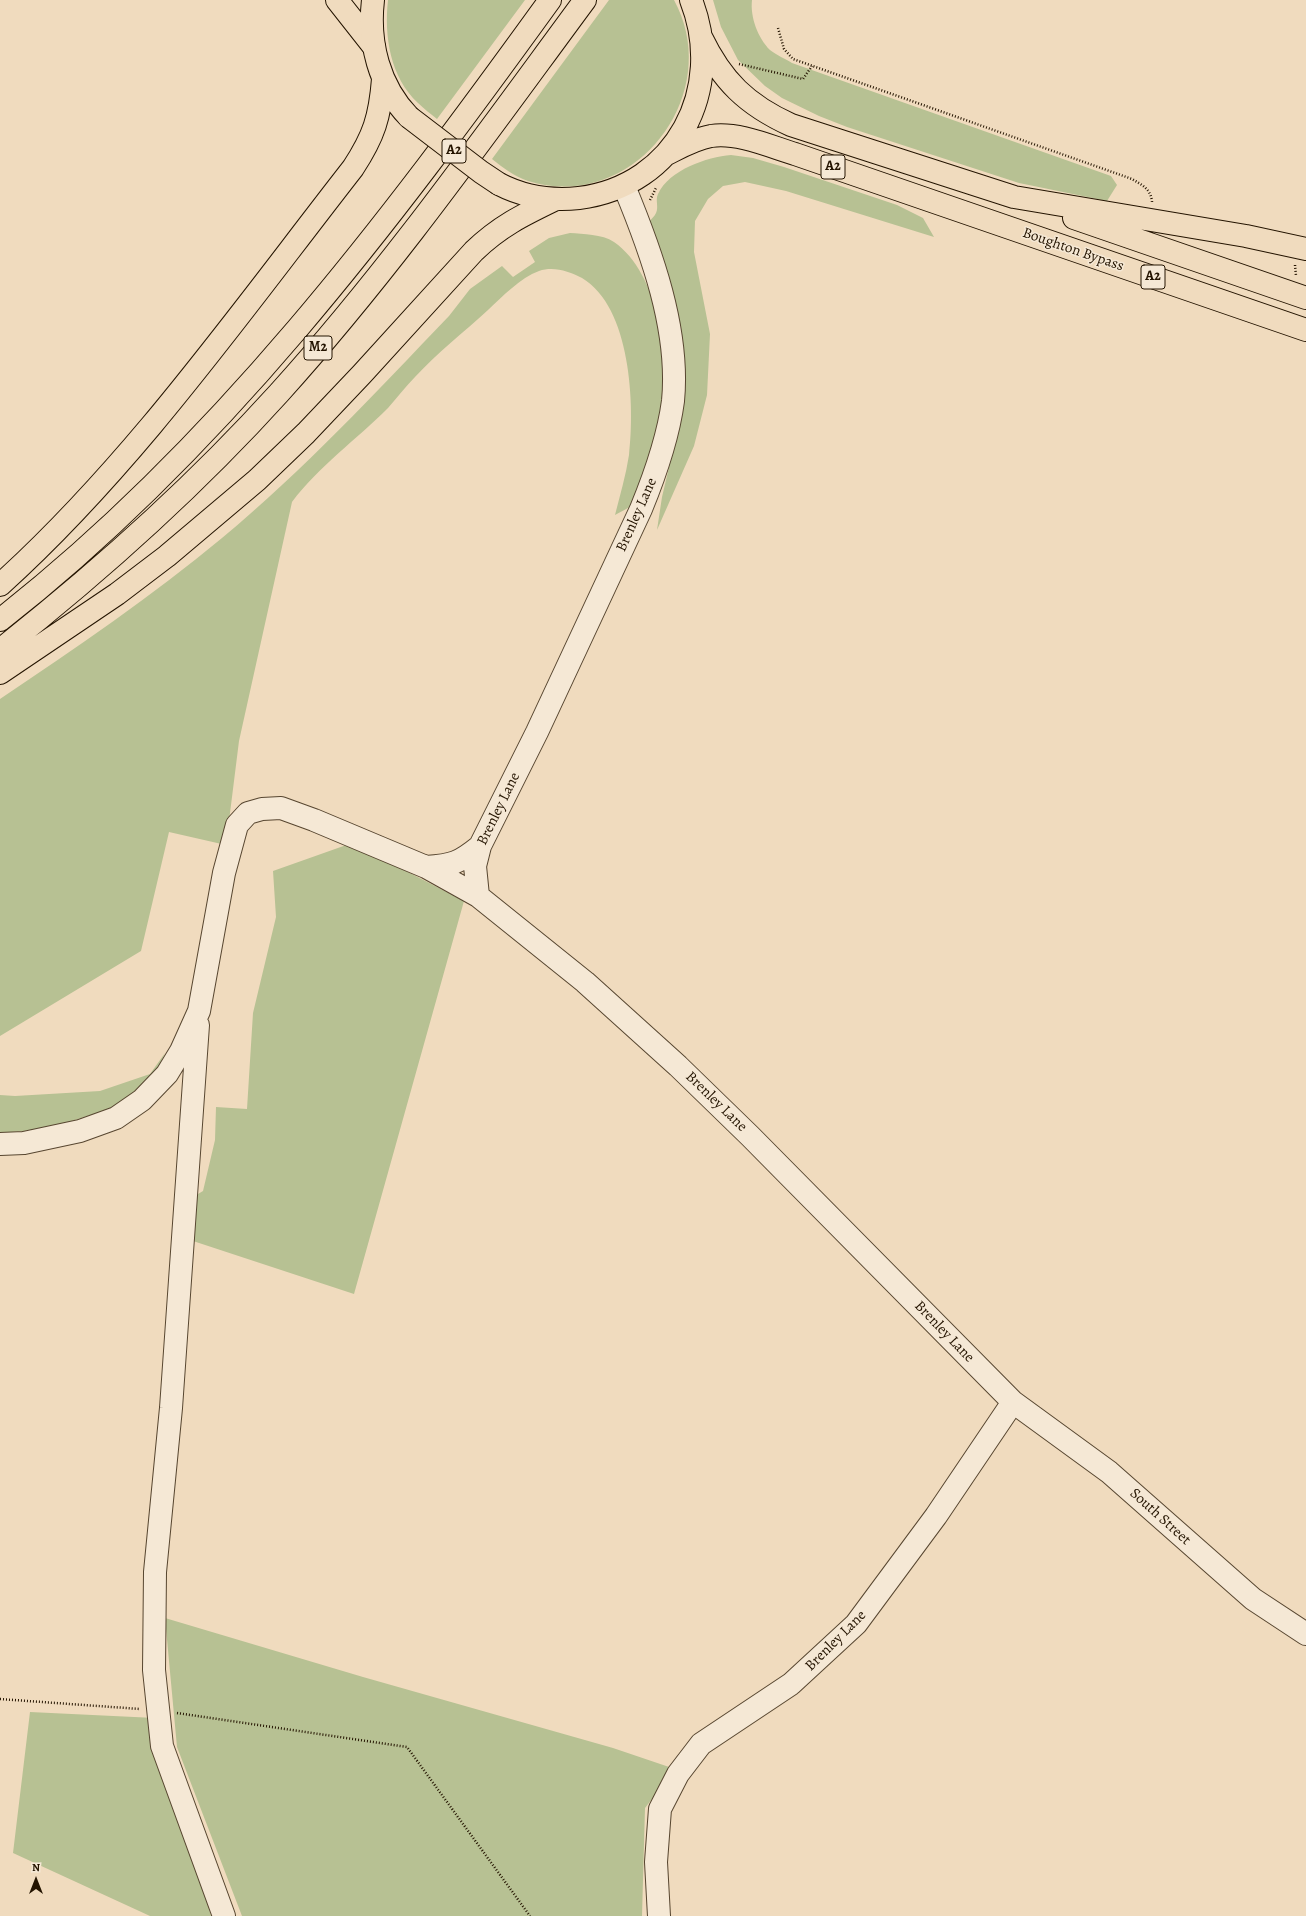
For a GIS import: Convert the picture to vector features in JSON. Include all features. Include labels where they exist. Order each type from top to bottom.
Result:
[{"type":"main road","name":"A2","points":[[337,0],[374,47]]},
{"type":"main road","name":"A2","points":[[373,0],[372,27],[374,47],[383,80],[394,99],[409,117],[499,184],[523,194],[554,200],[590,197],[624,186],[641,177],[665,155],[686,125],[699,94],[703,56],[701,37],[691,0]]},
{"type":"main road","name":"M2","points":[[0,620],[32,595],[122,515],[202,436],[279,351],[323,300],[422,175],[550,0]]},
{"type":"main road","name":"M2","points":[[0,650],[118,552],[216,458],[278,394],[382,271],[585,0]]},
{"type":"main road","name":"A2","points":[[701,37],[715,66],[737,92],[772,117],[791,125],[1014,197]]},
{"type":"main road","points":[[0,585],[60,528],[122,460],[213,349],[353,168],[366,148],[375,127],[381,106],[383,80]]},
{"type":"main road","name":"Boughton Bypass","points":[[665,155],[684,145],[711,136],[734,137],[795,154],[1306,330]]},
{"type":"main road","name":"Boughton Bypass","points":[[1014,197],[1306,298]]},
{"type":"main road","points":[[1014,197],[1246,236],[1306,249]]},
{"type":"main road","points":[[0,673],[117,594],[214,518],[257,480],[306,433],[480,245],[508,222],[554,200]]},
{"type":"street","name":"Brenley Lane","points":[[624,186],[636,213],[668,319],[674,377],[673,401],[654,478],[641,509],[537,732],[480,846],[475,866],[475,882],[478,896],[585,982],[678,1066],[756,1141],[1013,1402],[936,1516],[856,1624],[791,1684],[701,1744],[678,1774],[660,1809],[656,1862],[659,1916]]},
{"type":"street","points":[[224,1916],[162,1746],[154,1670],[155,1572],[171,1408],[199,1011],[224,873],[237,825],[248,813],[262,809],[281,808],[379,846],[426,867],[478,896]]},
{"type":"street","points":[[426,867],[448,866],[464,860],[480,846]]},
{"type":"street","points":[[0,1144],[24,1143],[80,1131],[116,1118],[142,1100],[167,1074],[181,1051],[199,1011]]},
{"type":"street","name":"South Street","points":[[1013,1402],[1109,1472],[1253,1599],[1306,1634]]},
{"type":"path","points":[[778,28],[784,49],[793,60],[1132,179],[1147,188],[1152,197],[1152,208]]},
{"type":"path","points":[[737,63],[803,79],[812,66]]},
{"type":"path","points":[[0,1699],[158,1711],[407,1747],[530,1916]]},
{"type":"green space","points":[[388,0],[525,0],[437,119],[420,105],[409,93],[395,68],[388,42]]},
{"type":"green space","points":[[609,0],[674,0],[687,36],[688,73],[678,108],[660,138],[634,163],[602,180],[567,187],[528,181],[518,177],[492,159]]},
{"type":"green space","points":[[713,0],[752,0],[752,13],[762,40],[775,54],[792,63],[1111,176],[1117,185],[1107,201],[1019,183],[847,127],[819,116],[782,98],[765,86],[738,60],[721,27]]},
{"type":"green space","points":[[731,155],[753,158],[784,167],[897,205],[923,218],[934,237],[786,191],[745,182],[723,186],[708,199],[695,221],[694,252],[710,334],[707,395],[694,446],[657,530],[662,497],[678,429],[649,222],[657,211],[658,194],[671,178],[690,166],[700,162],[721,156]]},
{"type":"green space","points":[[570,233],[604,237],[614,242],[629,256],[642,274],[658,319],[663,344],[665,368],[662,411],[653,446],[631,506],[615,515],[628,462],[631,434],[631,410],[630,385],[626,359],[620,334],[611,311],[598,292],[582,278],[572,273],[555,269],[539,271],[525,278],[512,288],[432,360],[411,381],[388,408],[326,465],[292,502],[239,741],[226,845],[169,832],[141,951],[0,1036],[0,699],[141,601],[222,538],[252,512],[311,458],[367,402],[449,316],[470,289],[502,266],[513,277],[535,262],[529,251],[549,238]]},
{"type":"green space","points":[[352,843],[464,901],[354,1294],[193,1241],[188,1200],[203,1191],[215,1140],[216,1107],[247,1109],[253,1013],[276,917],[273,871]]},
{"type":"green space","points":[[165,1053],[149,1087],[129,1103],[46,1129],[0,1133],[0,1095],[15,1096],[100,1091],[150,1074]]},
{"type":"green space","points":[[165,1618],[363,1677],[613,1748],[675,1769],[645,1808],[642,1916],[242,1916],[177,1747]]},
{"type":"green space","points":[[30,1712],[155,1718],[211,1916],[150,1916],[13,1853]]}]
